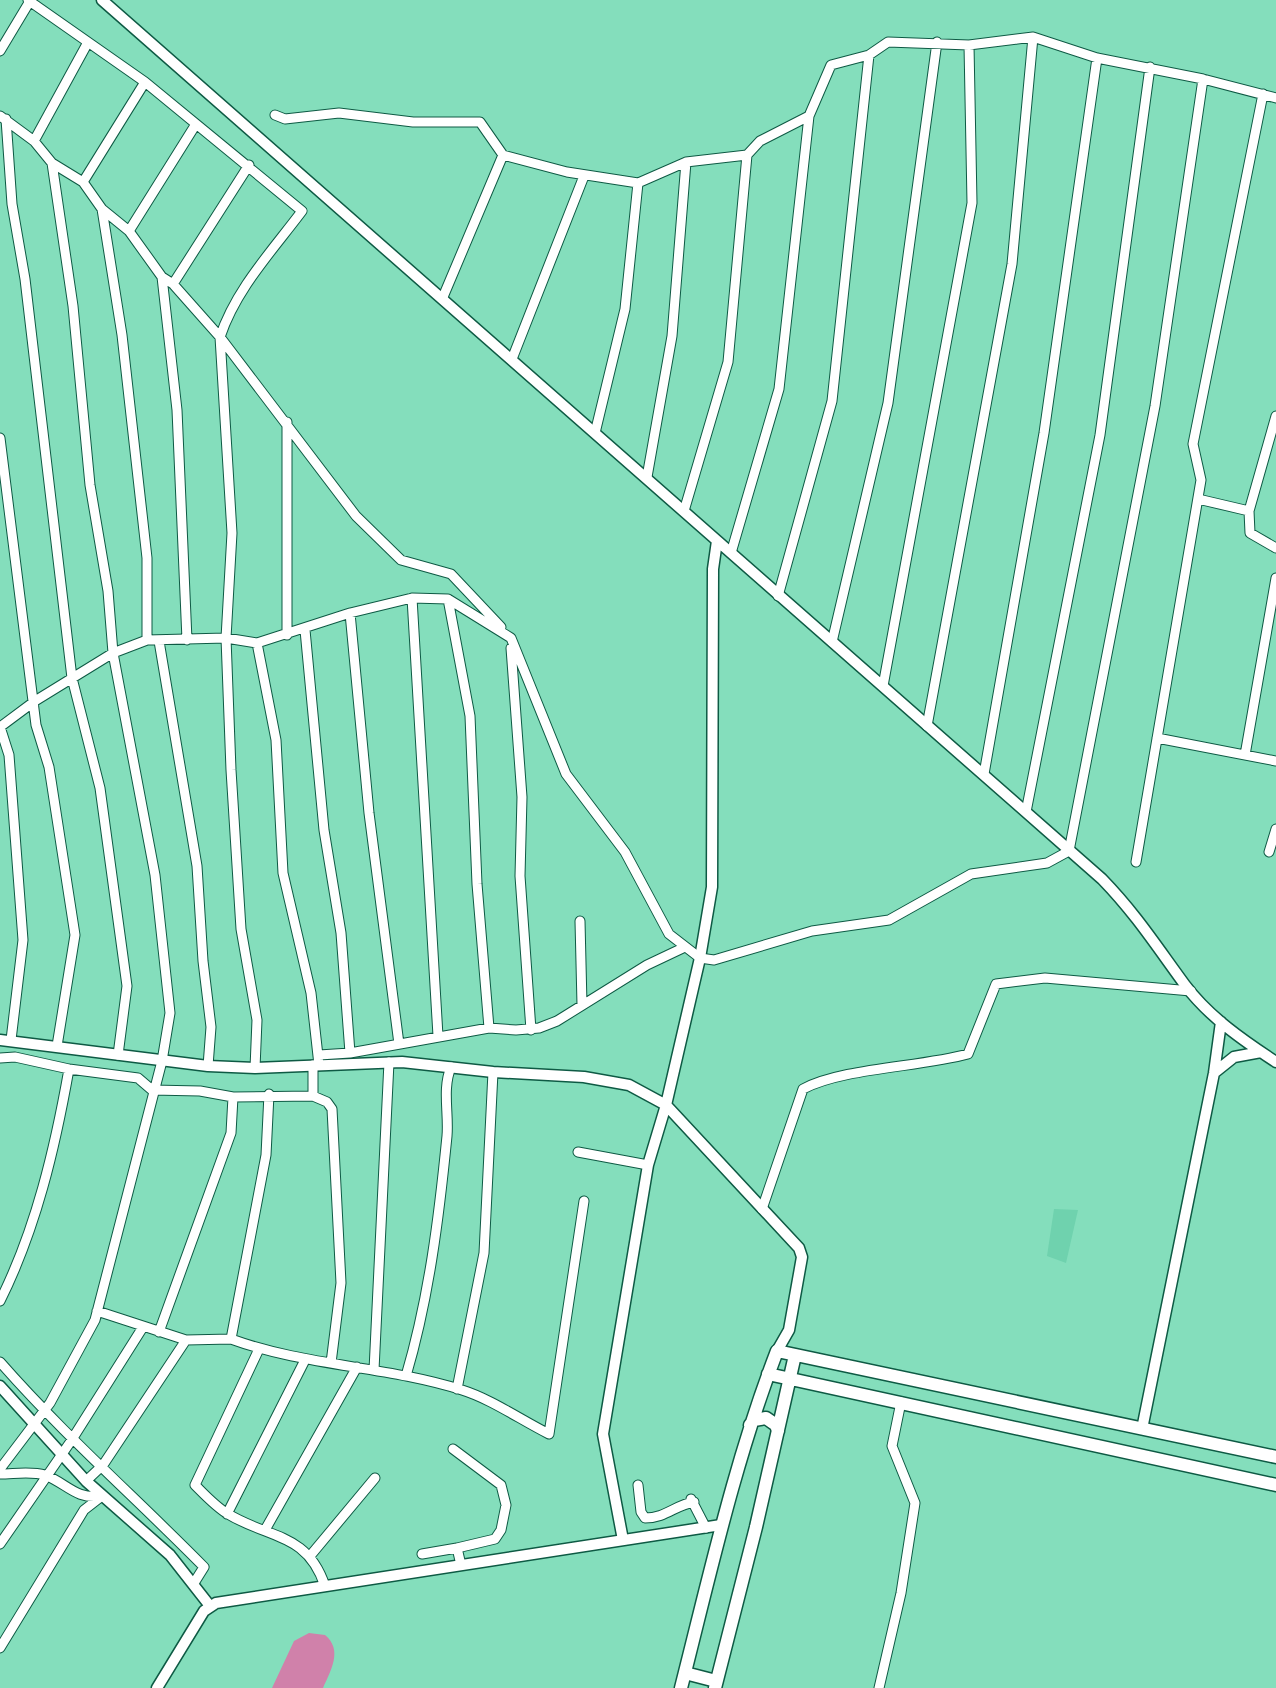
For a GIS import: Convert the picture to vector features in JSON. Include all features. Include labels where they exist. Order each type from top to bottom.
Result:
[{"type":"main road","points":[[681,1688],[721,1525],[750,1425],[777,1351],[1276,1457]]},
{"type":"main road","points":[[685,1673],[715,1684],[778,1431],[794,1355]]},
{"type":"main road","points":[[768,1374],[1276,1485]]},
{"type":"main road","points":[[750,1425],[754,1420],[766,1418],[772,1420],[778,1431]]},
{"type":"main road","points":[[1088,1444],[1093,1418]]},
{"type":"street","points":[[102,0],[984,774],[1135,914],[1191,991],[1221,1022],[1276,1062]]},
{"type":"street","points":[[0,51],[29,1],[145,82],[302,211],[242,290],[220,337],[232,533],[226,638],[241,929],[257,1020],[255,1068]]},
{"type":"street","points":[[927,726],[1012,264],[1033,37]]},
{"type":"street","points":[[731,553],[779,389],[809,116],[831,65],[869,55],[888,43],[937,42],[969,45],[1033,37],[1097,58],[1150,67],[1276,98]]},
{"type":"street","points":[[832,642],[888,403],[937,42]]},
{"type":"street","points":[[34,141],[87,44]]},
{"type":"street","points":[[883,686],[972,203],[969,45]]},
{"type":"street","points":[[778,596],[832,401],[869,55]]},
{"type":"street","points":[[984,774],[1044,433],[1097,58]]},
{"type":"street","points":[[1026,812],[1100,435],[1150,67]]},
{"type":"street","points":[[1069,851],[1155,406],[1203,79]]},
{"type":"street","points":[[83,182],[145,82]]},
{"type":"street","points":[[1136,862],[1201,480],[1193,444],[1263,94]]},
{"type":"street","points":[[275,115],[285,119],[339,113],[414,122],[480,122],[503,155],[584,176],[638,183],[686,162],[747,155]]},
{"type":"street","points":[[684,511],[727,362],[747,155],[760,141],[809,116]]},
{"type":"street","points":[[3,118],[34,141],[52,163],[83,182],[102,209],[129,231],[162,277],[173,284],[220,337],[356,516],[401,560],[451,574],[511,638],[566,774],[625,852],[668,934],[700,958],[714,960],[812,931],[889,920],[971,874],[1047,863],[1069,851]]},
{"type":"street","points":[[3,118],[72,678],[100,788],[127,986],[118,1055]]},
{"type":"street","points":[[129,231],[196,124]]},
{"type":"street","points":[[443,297],[503,155]]},
{"type":"street","points":[[647,477],[672,336],[686,162]]},
{"type":"street","points":[[0,1469],[33,1421],[50,1403],[97,1311],[152,1090],[162,1061],[170,1013],[155,875],[113,653],[108,591],[90,485],[73,306],[52,163]]},
{"type":"street","points":[[173,284],[249,165]]},
{"type":"street","points":[[512,359],[584,176]]},
{"type":"street","points":[[595,433],[625,309],[638,183]]},
{"type":"street","points":[[102,209],[122,335],[146,558],[147,640]]},
{"type":"street","points":[[162,277],[177,410],[187,639]]},
{"type":"street","points":[[1276,415],[1249,510],[1250,533],[1276,548]]},
{"type":"street","points":[[287,422],[287,635]]},
{"type":"street","points":[[0,438],[40,744],[49,767],[75,934],[57,1046]]},
{"type":"street","points":[[1198,499],[1249,510]]},
{"type":"street","points":[[623,1540],[603,1434],[648,1164],[666,1105],[700,958],[712,887],[715,837],[713,569],[717,541]]},
{"type":"street","points":[[1245,755],[1276,578]]},
{"type":"street","points":[[511,638],[448,599],[412,598],[350,613],[257,643],[226,638],[147,640],[113,653],[34,701],[0,727],[9,755],[23,940],[5,1040],[208,1066],[255,1068],[317,1062],[389,1062],[584,1077],[629,1085],[666,1105],[799,1248],[802,1257],[789,1330],[777,1351]]},
{"type":"street","points":[[412,598],[438,1036]]},
{"type":"street","points":[[448,599],[470,716],[477,884],[489,1028]]},
{"type":"street","points":[[350,613],[369,813],[399,1044]]},
{"type":"street","points":[[305,629],[324,830],[341,933],[350,1053]]},
{"type":"street","points":[[511,638],[522,797],[520,876],[531,1030]]},
{"type":"street","points":[[159,641],[197,866],[202,961],[211,1027],[208,1066]]},
{"type":"street","points":[[257,643],[276,740],[283,873],[310,993],[317,1062],[313,1096]]},
{"type":"street","points":[[1157,738],[1276,761]]},
{"type":"street","points":[[1269,852],[1276,829]]},
{"type":"street","points":[[580,921],[582,1005]]},
{"type":"street","points":[[317,1062],[350,1053],[489,1028],[531,1030],[557,1021],[625,982],[647,965],[685,947]]},
{"type":"street","points":[[762,1209],[803,1089],[820,1080],[932,1064],[968,1054],[996,984],[1045,978],[1191,991]]},
{"type":"street","points":[[1142,1429],[1214,1073],[1221,1022]]},
{"type":"street","points":[[1214,1073],[1234,1057],[1261,1052]]},
{"type":"street","points":[[0,1058],[15,1057],[69,1069],[138,1078],[152,1090],[200,1091],[233,1097],[269,1094],[313,1096],[327,1102],[332,1109],[341,1283],[331,1363]]},
{"type":"street","points":[[374,1370],[389,1062]]},
{"type":"street","points":[[406,1376],[421,1327],[429,1280],[447,1133],[446,1080],[451,1067]]},
{"type":"street","points":[[0,1301],[22,1257],[60,1121],[69,1069]]},
{"type":"street","points":[[457,1389],[484,1253],[493,1072]]},
{"type":"street","points":[[231,1339],[266,1155],[269,1094]]},
{"type":"street","points":[[159,1332],[231,1133],[233,1097]]},
{"type":"street","points":[[578,1152],[648,1164]]},
{"type":"street","points":[[97,1311],[186,1340],[231,1339],[305,1360],[406,1376],[457,1389],[549,1434],[584,1201]]},
{"type":"street","points":[[0,1544],[71,1441],[143,1327]]},
{"type":"street","points":[[789,1330],[794,1355]]},
{"type":"street","points":[[86,1481],[103,1465],[186,1340]]},
{"type":"street","points":[[259,1349],[195,1485],[227,1514],[265,1530],[310,1556],[317,1563],[325,1586]]},
{"type":"street","points":[[227,1514],[305,1360]]},
{"type":"street","points":[[0,1362],[71,1441],[103,1465],[204,1567],[194,1583]]},
{"type":"street","points":[[265,1530],[357,1367]]},
{"type":"street","points":[[0,1386],[86,1481],[170,1555],[210,1606]]},
{"type":"street","points":[[879,1688],[901,1593],[915,1503],[892,1446],[901,1402]]},
{"type":"street","points":[[422,1554],[495,1539],[501,1530],[506,1505],[501,1486],[453,1449]]},
{"type":"street","points":[[0,1474],[46,1476],[76,1494],[89,1498],[102,1496]]},
{"type":"street","points":[[310,1556],[375,1478]]},
{"type":"street","points":[[638,1485],[641,1512],[645,1518],[668,1514],[680,1504],[692,1501],[706,1528]]},
{"type":"street","points":[[0,1648],[84,1510],[102,1496]]},
{"type":"street","points":[[157,1688],[210,1606],[721,1525]]},
{"type":"street","points":[[457,1548],[461,1565]]},
{"type":"shaded area","points":[[1054,1209],[1078,1210],[1066,1263],[1047,1256]]},
{"type":"shaded area","points":[[309,1633],[325,1635],[333,1647],[334,1660],[323,1688],[272,1688],[294,1641]]}]
